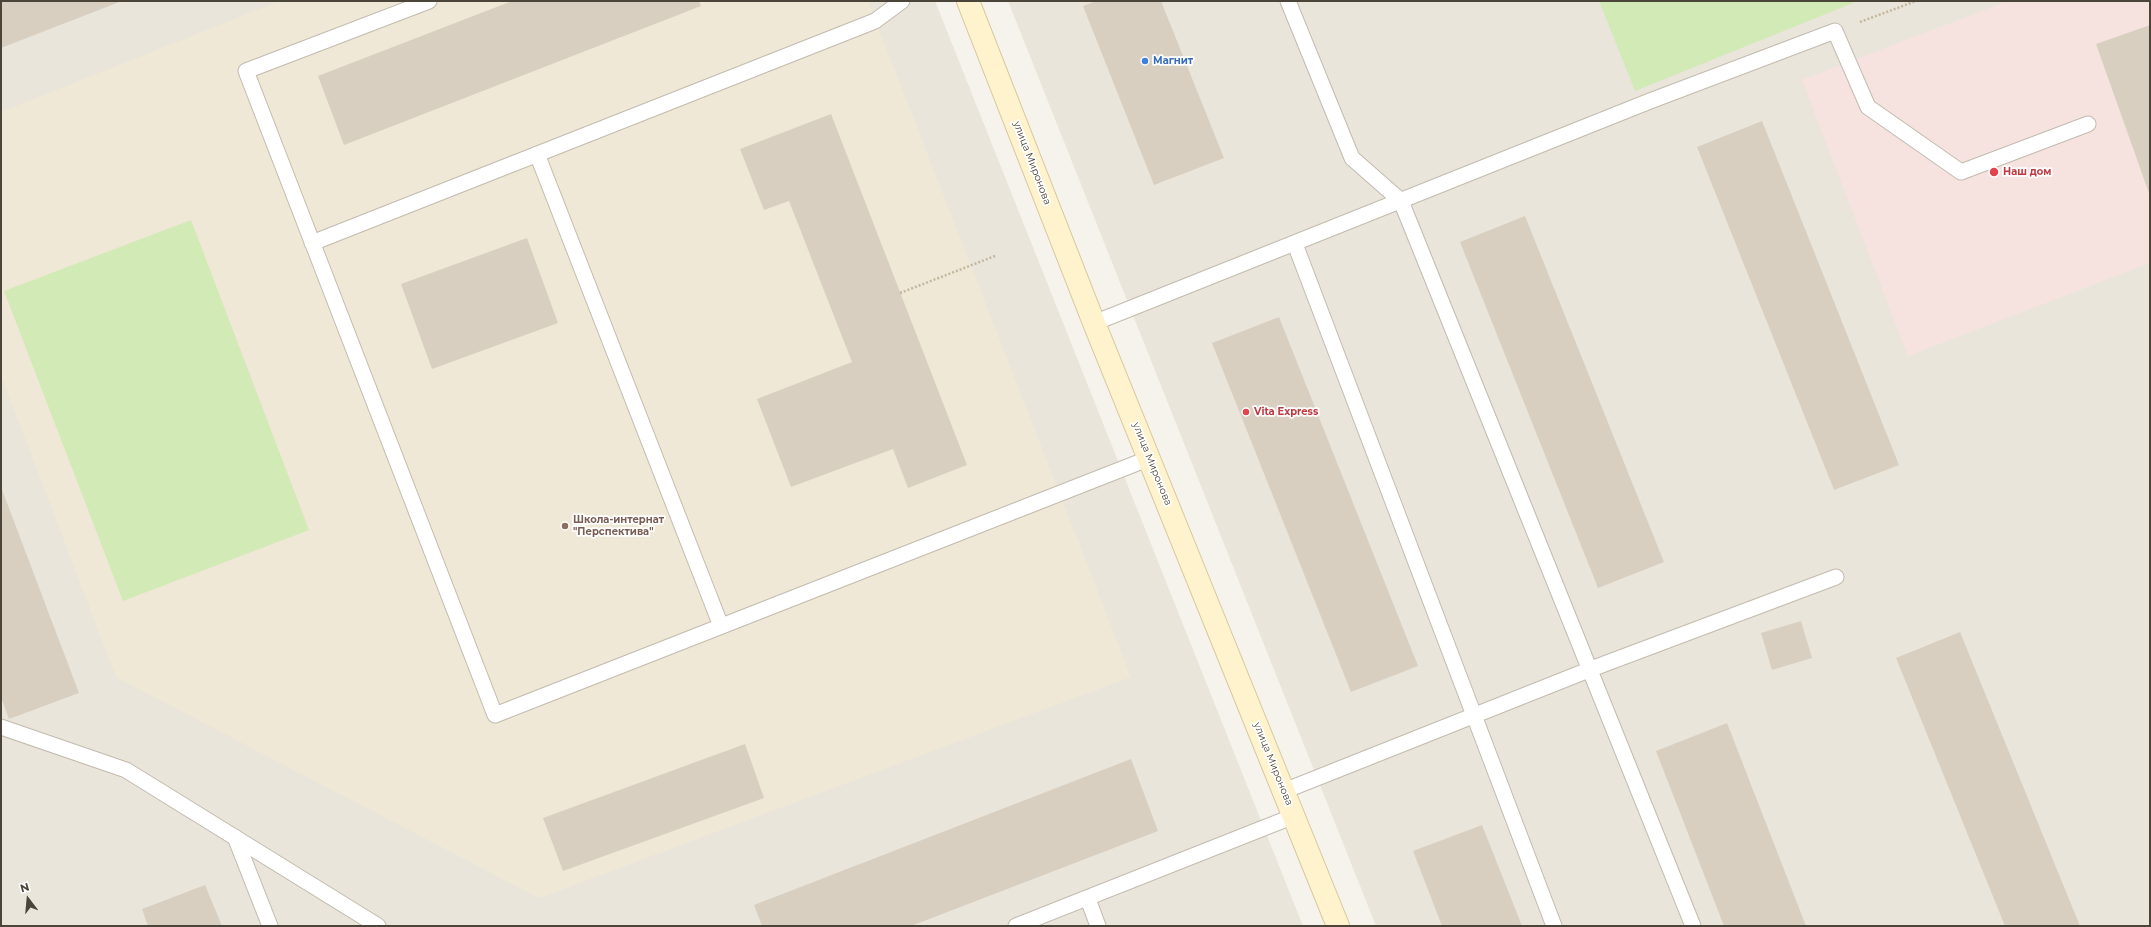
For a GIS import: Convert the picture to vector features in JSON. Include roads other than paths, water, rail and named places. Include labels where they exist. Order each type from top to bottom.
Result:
[{"type":"main road","name":"улица Миронова","points":[[968,1],[1094,323],[1150,458],[1338,926]]},
{"type":"lane","points":[[429,1],[246,71],[495,715],[1150,458]]},
{"type":"lane","points":[[312,243],[875,21],[902,1]]},
{"type":"lane","points":[[1288,1],[1352,158],[1401,201],[1591,669],[1693,926]]},
{"type":"lane","points":[[1094,323],[1650,101],[1835,31],[1868,107],[1961,172],[2088,124]]},
{"type":"lane","points":[[537,154],[721,626]]},
{"type":"lane","points":[[1294,244],[1554,926]]},
{"type":"lane","points":[[1284,791],[1474,717],[1591,669],[1836,577]]},
{"type":"lane","points":[[1,727],[126,770],[378,926]]},
{"type":"lane","points":[[1016,926],[1088,899],[1294,816]]},
{"type":"lane","points":[[235,837],[270,926]]},
{"type":"lane","points":[[1088,899],[1098,926]]},
{"type":"place","name":"Магнит","points":[[1145,61]]},
{"type":"place","name":"Наш дом","points":[[1994,172]]},
{"type":"place","name":"Vita Express","points":[[1246,412]]},
{"type":"place","name":"Школа-интернат \"Перспектива\"","points":[[565,526]]}]
